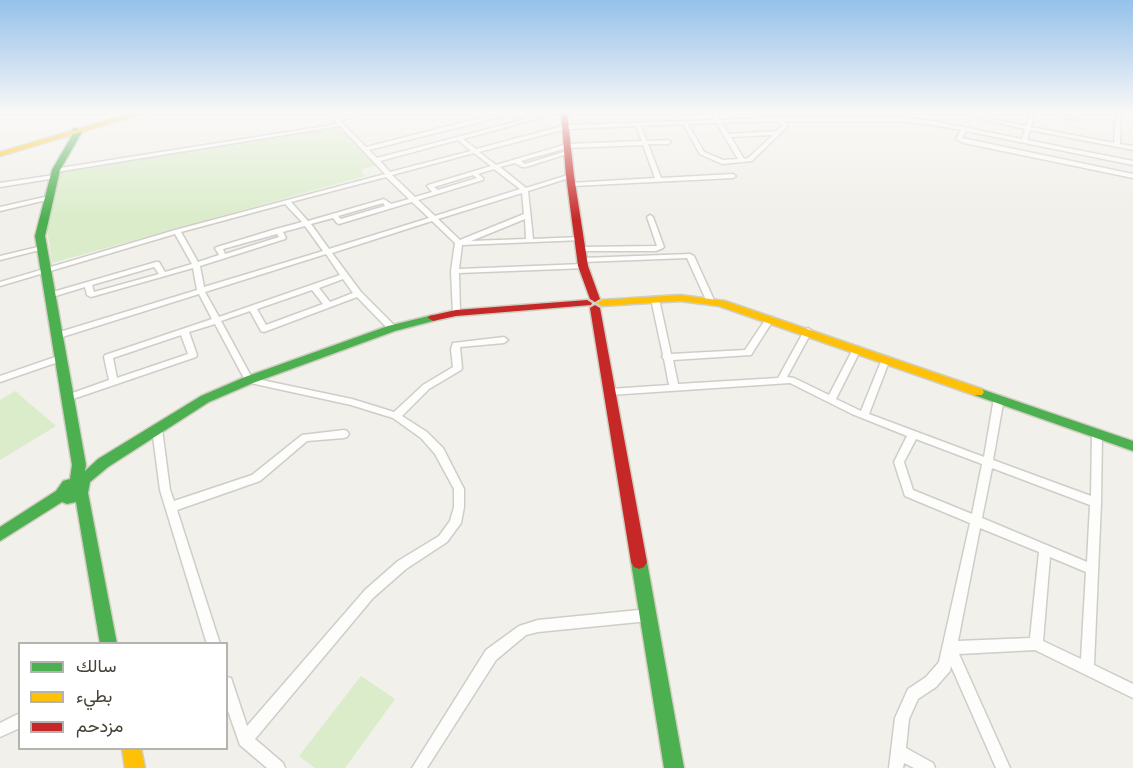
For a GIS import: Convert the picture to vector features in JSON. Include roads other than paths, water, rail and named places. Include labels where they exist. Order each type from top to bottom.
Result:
[{"type":"main road","points":[[0,153],[18,148]]},
{"type":"main road","points":[[68,148],[55,174],[40,226],[44,271],[68,398],[80,485],[109,642]]},
{"type":"main road","points":[[567,150],[582,253],[595,303],[674,768]]},
{"type":"main road","points":[[0,535],[61,495],[71,498],[80,485],[103,463],[205,399],[249,380],[392,328],[456,313],[655,299],[710,300],[808,331],[1133,446]]},
{"type":"main road","points":[[131,750],[135,768]]},
{"type":"street","points":[[0,185],[207,148]]},
{"type":"street","points":[[371,148],[366,149],[412,199],[459,243],[530,241],[582,253],[690,256],[710,300]]},
{"type":"street","points":[[376,160],[425,148]]},
{"type":"street","points":[[473,148],[525,190],[530,241]]},
{"type":"street","points":[[0,284],[177,231],[489,148]]},
{"type":"street","points":[[88,284],[91,295],[283,238],[278,230],[384,201],[388,206],[481,179],[474,173],[496,166],[516,161],[524,166],[567,150],[591,148]]},
{"type":"street","points":[[648,148],[659,180]]},
{"type":"street","points":[[699,148],[702,153],[722,162],[750,160],[762,148]]},
{"type":"street","points":[[734,148],[742,161]]},
{"type":"street","points":[[997,148],[1133,176]]},
{"type":"street","points":[[1058,148],[1133,163]]},
{"type":"street","points":[[56,336],[525,190],[571,180],[659,180],[733,176]]},
{"type":"street","points":[[0,209],[49,198]]},
{"type":"street","points":[[286,201],[306,222],[358,294],[392,328]]},
{"type":"street","points":[[459,243],[528,215]]},
{"type":"street","points":[[455,271],[582,253],[656,249],[661,247],[650,217]]},
{"type":"street","points":[[177,231],[196,265],[201,291],[249,380],[352,402],[396,416],[424,435],[439,451],[459,489],[459,507],[454,523],[443,539],[402,565],[369,594],[245,740]]},
{"type":"street","points":[[456,313],[455,271],[459,243]]},
{"type":"street","points":[[0,258],[42,248]]},
{"type":"street","points":[[49,296],[156,264],[163,275]]},
{"type":"street","points":[[114,382],[108,357],[344,276]]},
{"type":"street","points":[[314,287],[328,305]]},
{"type":"street","points":[[252,307],[264,329],[358,294]]},
{"type":"street","points":[[655,299],[674,387]]},
{"type":"street","points":[[666,357],[748,353],[770,319]]},
{"type":"street","points":[[68,398],[193,355],[184,331]]},
{"type":"street","points":[[781,380],[808,331]]},
{"type":"street","points":[[396,416],[426,387],[458,368],[456,345],[504,340]]},
{"type":"street","points":[[831,400],[857,349]]},
{"type":"street","points":[[0,379],[61,358]]},
{"type":"street","points":[[864,416],[886,359]]},
{"type":"street","points":[[610,392],[791,380],[864,416],[1096,503]]},
{"type":"street","points":[[896,768],[902,718],[913,694],[931,682],[945,666],[988,462],[999,398]]},
{"type":"street","points":[[157,429],[165,490],[213,642]]},
{"type":"street","points":[[1087,669],[1096,503],[1096,433]]},
{"type":"street","points":[[171,507],[256,478],[305,438],[344,434]]},
{"type":"street","points":[[913,434],[899,462],[909,494],[1092,569]]},
{"type":"street","points":[[1036,644],[1045,549]]},
{"type":"street","points":[[419,768],[491,655],[523,630],[538,626],[648,615]]},
{"type":"street","points":[[950,648],[1036,644],[1133,691]]},
{"type":"street","points":[[950,648],[1003,768]]},
{"type":"street","points":[[228,689],[245,740],[278,768]]},
{"type":"street","points":[[0,730],[18,721]]},
{"type":"street","points":[[899,752],[928,768]]}]
